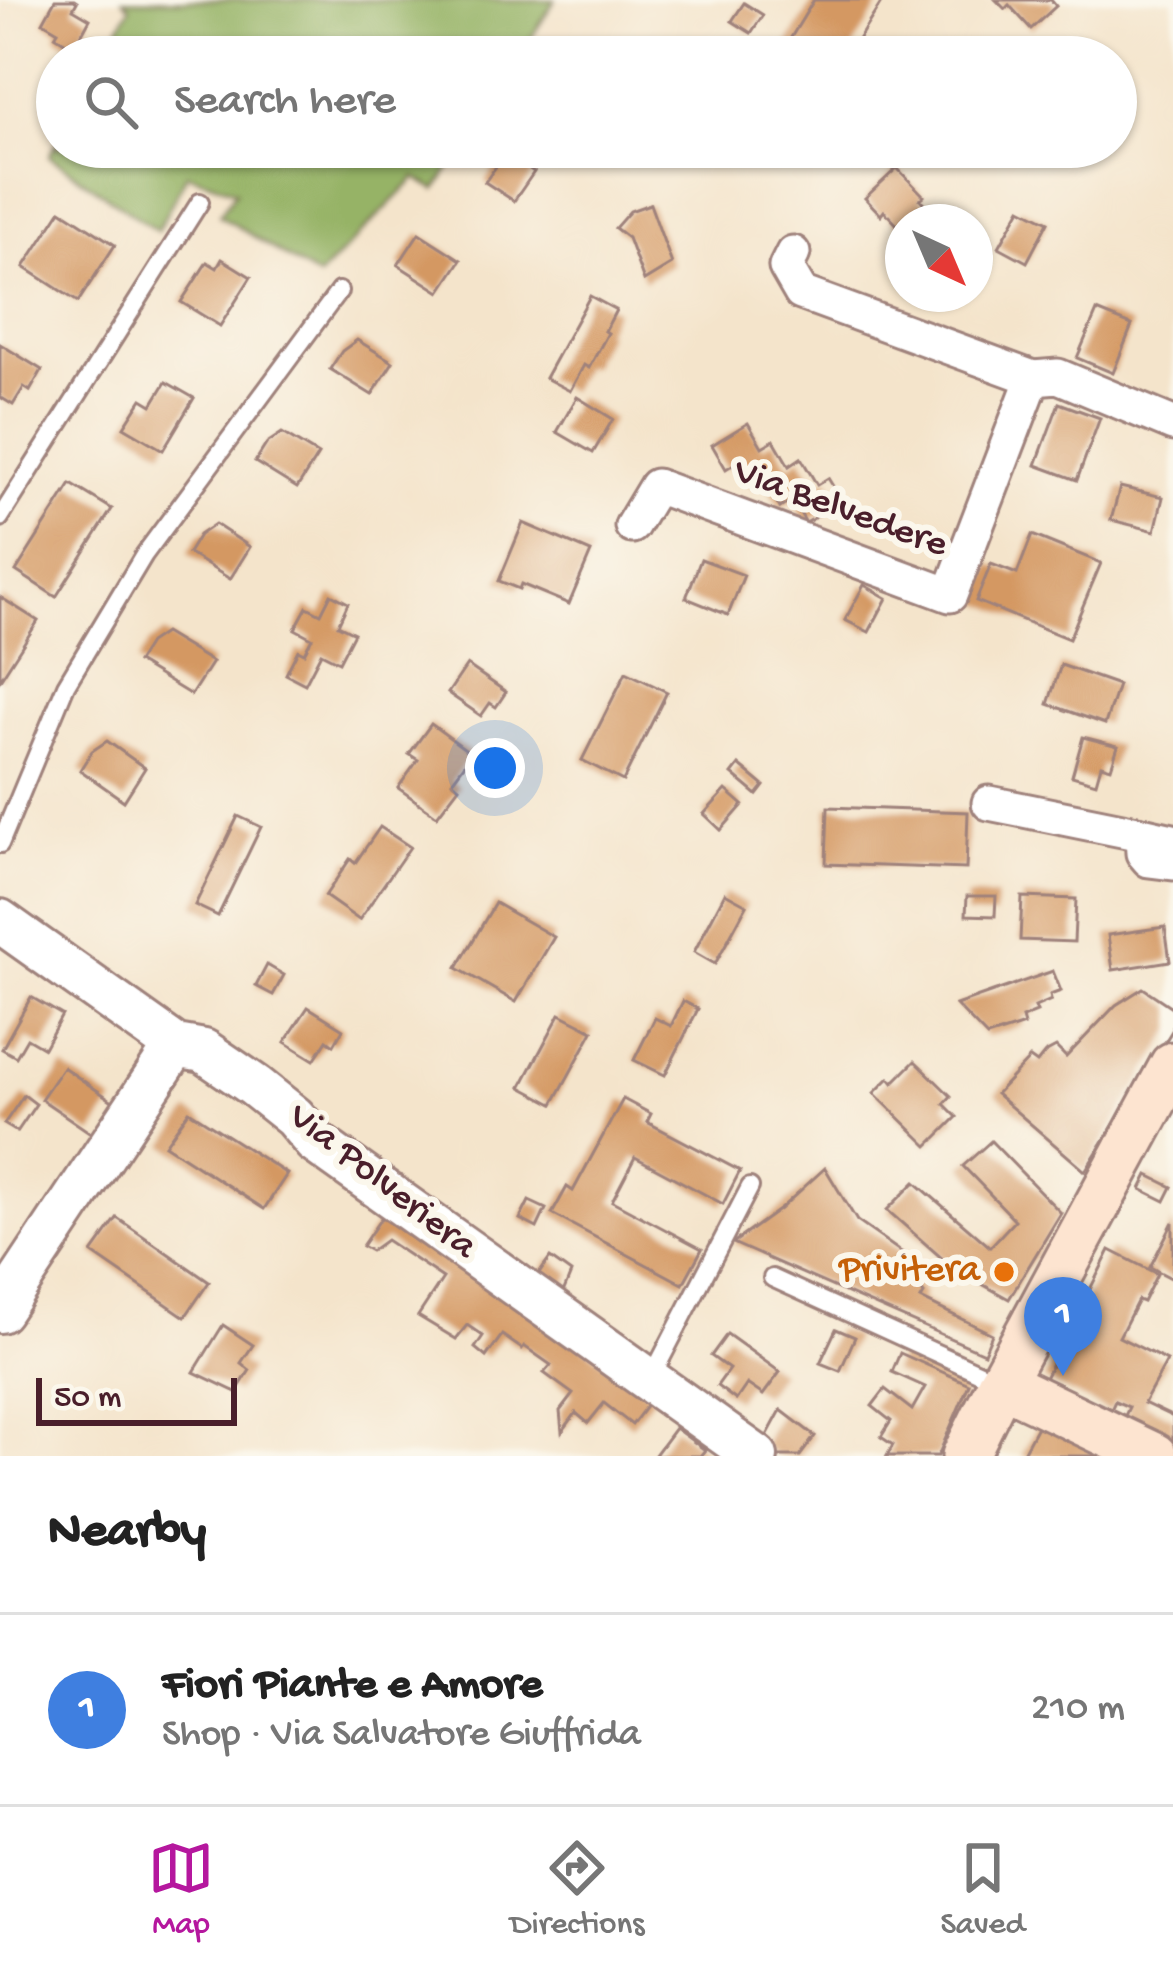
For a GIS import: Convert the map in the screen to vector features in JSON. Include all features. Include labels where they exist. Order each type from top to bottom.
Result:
[{"type":"main road","points":[[965,1456],[1173,1065]]},
{"type":"main road","points":[[1001,1383],[1154,1456]]},
{"type":"street","points":[[794,253],[787,267],[801,293],[1034,378],[1058,376],[1173,424]]},
{"type":"street","name":"Via Belvedere","points":[[632,526],[656,486],[950,596],[1034,378]]},
{"type":"street","points":[[989,803],[1157,837],[1143,853],[1149,860],[1173,862]]},
{"type":"street","name":"Via Polveriera","points":[[0,921],[176,1046],[204,1051],[255,1086],[294,1117],[315,1142],[756,1456]]},
{"type":"street","points":[[0,1311],[176,1046]]},
{"type":"lane","points":[[0,518],[200,202]]},
{"type":"lane","points":[[0,844],[66,685],[144,556],[339,291]]},
{"type":"lane","points":[[649,1380],[750,1187]]},
{"type":"lane","points":[[772,1278],[1001,1383]]},
{"type":"green space","points":[[123,0],[555,0],[532,36],[114,36],[130,7]]},
{"type":"green space","points":[[66,168],[450,168],[436,190],[416,178],[318,277],[219,215],[236,191],[187,174],[157,231]]},
{"type":"building","points":[[55,0],[74,0],[73,9],[90,19],[81,36],[55,36],[58,31],[43,22]]},
{"type":"building","points":[[814,0],[883,0],[860,36],[792,36]]},
{"type":"building","points":[[996,0],[1051,0],[1056,6],[1031,29],[1009,5],[1005,9]]},
{"type":"building","points":[[744,3],[763,15],[751,33],[732,21]]},
{"type":"building","points":[[495,168],[534,172],[514,201],[485,182]]},
{"type":"building","points":[[897,168],[924,196],[920,199],[925,204],[885,204],[881,215],[865,198]]},
{"type":"building","points":[[650,204],[672,264],[644,281],[628,238],[615,228],[630,211]]},
{"type":"building","points":[[1021,208],[1048,222],[1027,262],[999,247]]},
{"type":"building","points":[[61,210],[115,245],[78,302],[24,267]]},
{"type":"building","points":[[419,233],[461,260],[440,292],[398,265]]},
{"type":"building","points":[[222,259],[251,277],[220,326],[181,302],[207,262],[217,268]]},
{"type":"building","points":[[590,296],[616,310],[589,368],[584,365],[570,391],[545,378]]},
{"type":"building","points":[[1097,311],[1132,325],[1113,373],[1077,358]]},
{"type":"building","points":[[357,340],[393,362],[372,395],[330,369]]},
{"type":"building","points":[[0,344],[42,370],[30,391],[24,387],[13,405],[0,397]]},
{"type":"building","points":[[166,382],[194,398],[163,450],[124,427],[142,399],[152,405]]},
{"type":"building","points":[[577,397],[613,419],[593,453],[557,432]]},
{"type":"building","points":[[1059,403],[1100,418],[1077,480],[1036,465]]},
{"type":"building","points":[[748,423],[762,447],[774,440],[789,466],[801,458],[817,485],[828,478],[842,501],[806,523],[792,500],[780,508],[765,482],[753,489],[737,462],[726,469],[712,445]]},
{"type":"building","points":[[282,433],[318,455],[297,488],[255,462],[267,443]]},
{"type":"building","points":[[71,484],[112,509],[56,597],[16,571]]},
{"type":"building","points":[[1120,487],[1163,497],[1155,531],[1111,520]]},
{"type":"building","points":[[523,523],[591,552],[569,604],[521,584],[519,589],[499,581]]},
{"type":"building","points":[[215,524],[250,547],[230,579],[188,553],[199,535]]},
{"type":"building","points":[[1032,535],[1101,563],[1069,639],[976,601],[991,564],[1017,574]]},
{"type":"building","points":[[701,559],[744,575],[728,615],[686,598]]},
{"type":"building","points":[[864,585],[887,598],[869,632],[845,620]]},
{"type":"building","points":[[331,594],[348,603],[338,625],[354,633],[339,662],[321,653],[305,684],[286,674],[298,650],[304,653],[312,638],[295,629],[307,607],[321,614]]},
{"type":"building","points":[[0,597],[38,621],[0,680]]},
{"type":"building","points":[[164,633],[212,662],[191,695],[137,662],[149,643]]},
{"type":"building","points":[[467,665],[506,692],[496,707],[490,703],[481,716],[448,693]]},
{"type":"building","points":[[1061,665],[1118,685],[1105,724],[1048,704]]},
{"type":"building","points":[[626,672],[667,692],[623,781],[582,760]]},
{"type":"building","points":[[431,724],[472,754],[452,781],[459,787],[437,816],[398,788],[418,760],[409,754]]},
{"type":"building","points":[[1083,737],[1118,746],[1111,768],[1101,765],[1096,783],[1072,776]]},
{"type":"building","points":[[107,741],[145,768],[124,801],[80,770],[92,751]]},
{"type":"building","points":[[739,765],[764,786],[757,795],[732,774]]},
{"type":"building","points":[[726,790],[743,805],[721,830],[704,814]]},
{"type":"building","points":[[828,807],[968,812],[966,869],[826,864]]},
{"type":"building","points":[[238,816],[261,827],[218,916],[195,905]]},
{"type":"building","points":[[380,827],[410,847],[359,920],[325,896]]},
{"type":"building","points":[[725,893],[747,905],[715,964],[694,952]]},
{"type":"building","points":[[967,896],[996,896],[995,916],[966,915]]},
{"type":"building","points":[[1022,897],[1076,899],[1074,942],[1020,940]]},
{"type":"building","points":[[495,903],[554,937],[516,1002],[457,968]]},
{"type":"building","points":[[1165,927],[1170,961],[1113,970],[1108,935]]},
{"type":"building","points":[[267,965],[284,975],[273,995],[256,986]]},
{"type":"building","points":[[1053,971],[1061,991],[1035,1007],[1037,1012],[1022,1018],[1024,1025],[987,1037],[956,1005]]},
{"type":"building","points":[[1143,988],[1173,1008],[1173,1029],[1085,1171],[996,1094],[1030,1058],[1037,1063],[1056,1047],[1066,1057],[1116,1005]]},
{"type":"building","points":[[31,997],[62,1015],[44,1048],[27,1038],[16,1057],[2,1049]]},
{"type":"building","points":[[683,1001],[698,1009],[665,1075],[634,1060],[655,1018],[671,1026]]},
{"type":"building","points":[[308,1007],[343,1029],[334,1045],[327,1040],[314,1060],[285,1042]]},
{"type":"building","points":[[560,1014],[593,1031],[553,1104],[521,1087]]},
{"type":"building","points":[[915,1061],[951,1096],[944,1104],[957,1117],[928,1146],[874,1093],[889,1078],[893,1083]]},
{"type":"building","points":[[63,1067],[114,1102],[92,1134],[41,1099]]},
{"type":"building","points":[[24,1095],[36,1104],[17,1132],[4,1124]]},
{"type":"building","points":[[623,1099],[651,1114],[647,1122],[740,1171],[723,1204],[635,1157],[612,1201],[702,1249],[683,1284],[552,1214],[567,1187],[573,1191]]},
{"type":"building","points":[[189,1111],[287,1174],[264,1209],[165,1145]]},
{"type":"building","points":[[991,1141],[1061,1213],[1009,1299],[953,1268],[887,1210],[915,1182],[990,1247],[1015,1220],[963,1166]]},
{"type":"building","points":[[825,1168],[857,1221],[904,1254],[895,1264],[924,1294],[921,1299],[992,1334],[984,1353],[733,1243]]},
{"type":"building","points":[[1148,1175],[1172,1187],[1165,1201],[1141,1189]]},
{"type":"building","points":[[529,1201],[546,1209],[537,1228],[520,1219]]},
{"type":"building","points":[[386,1211],[654,1396],[632,1425],[604,1403],[588,1423],[576,1413],[562,1432],[560,1411],[573,1394],[544,1373],[551,1365],[502,1335],[486,1357],[475,1348],[483,1336],[467,1325],[456,1339],[418,1316],[443,1278],[386,1240],[371,1251],[362,1246]]},
{"type":"building","points":[[117,1218],[209,1282],[185,1317],[92,1253]]},
{"type":"building","points":[[1173,1222],[1173,1279],[1150,1267]]},
{"type":"building","points":[[1110,1250],[1157,1274],[1119,1337],[1167,1361],[1144,1403],[1173,1417],[1173,1442],[1124,1418],[1129,1407],[1115,1401],[1110,1412],[1044,1380]]},
{"type":"building","points":[[550,1258],[571,1273],[560,1300],[534,1281]]},
{"type":"building","points":[[223,1325],[253,1345],[241,1363],[250,1370],[236,1392],[194,1372]]},
{"type":"building","points":[[836,1329],[855,1337],[840,1371],[820,1363]]},
{"type":"building","points":[[727,1334],[780,1372],[763,1395],[747,1384],[736,1400],[717,1386],[729,1369],[711,1356]]},
{"type":"building","points":[[900,1353],[969,1384],[938,1456],[887,1456],[893,1445],[881,1437],[891,1421],[872,1406],[885,1389],[912,1410],[925,1387],[892,1372]]},
{"type":"building","points":[[781,1410],[815,1436],[800,1456],[778,1456],[762,1445]]},
{"type":"building","points":[[1040,1421],[1104,1456],[1021,1456]]},
{"type":"building","points":[[675,1428],[705,1450],[700,1456],[654,1456]]},
{"type":"place","name":"Privitera","points":[[1004,1272]]},
{"type":"place","name":"Fiori Piante e Amore","points":[[1063,1376]]}]
